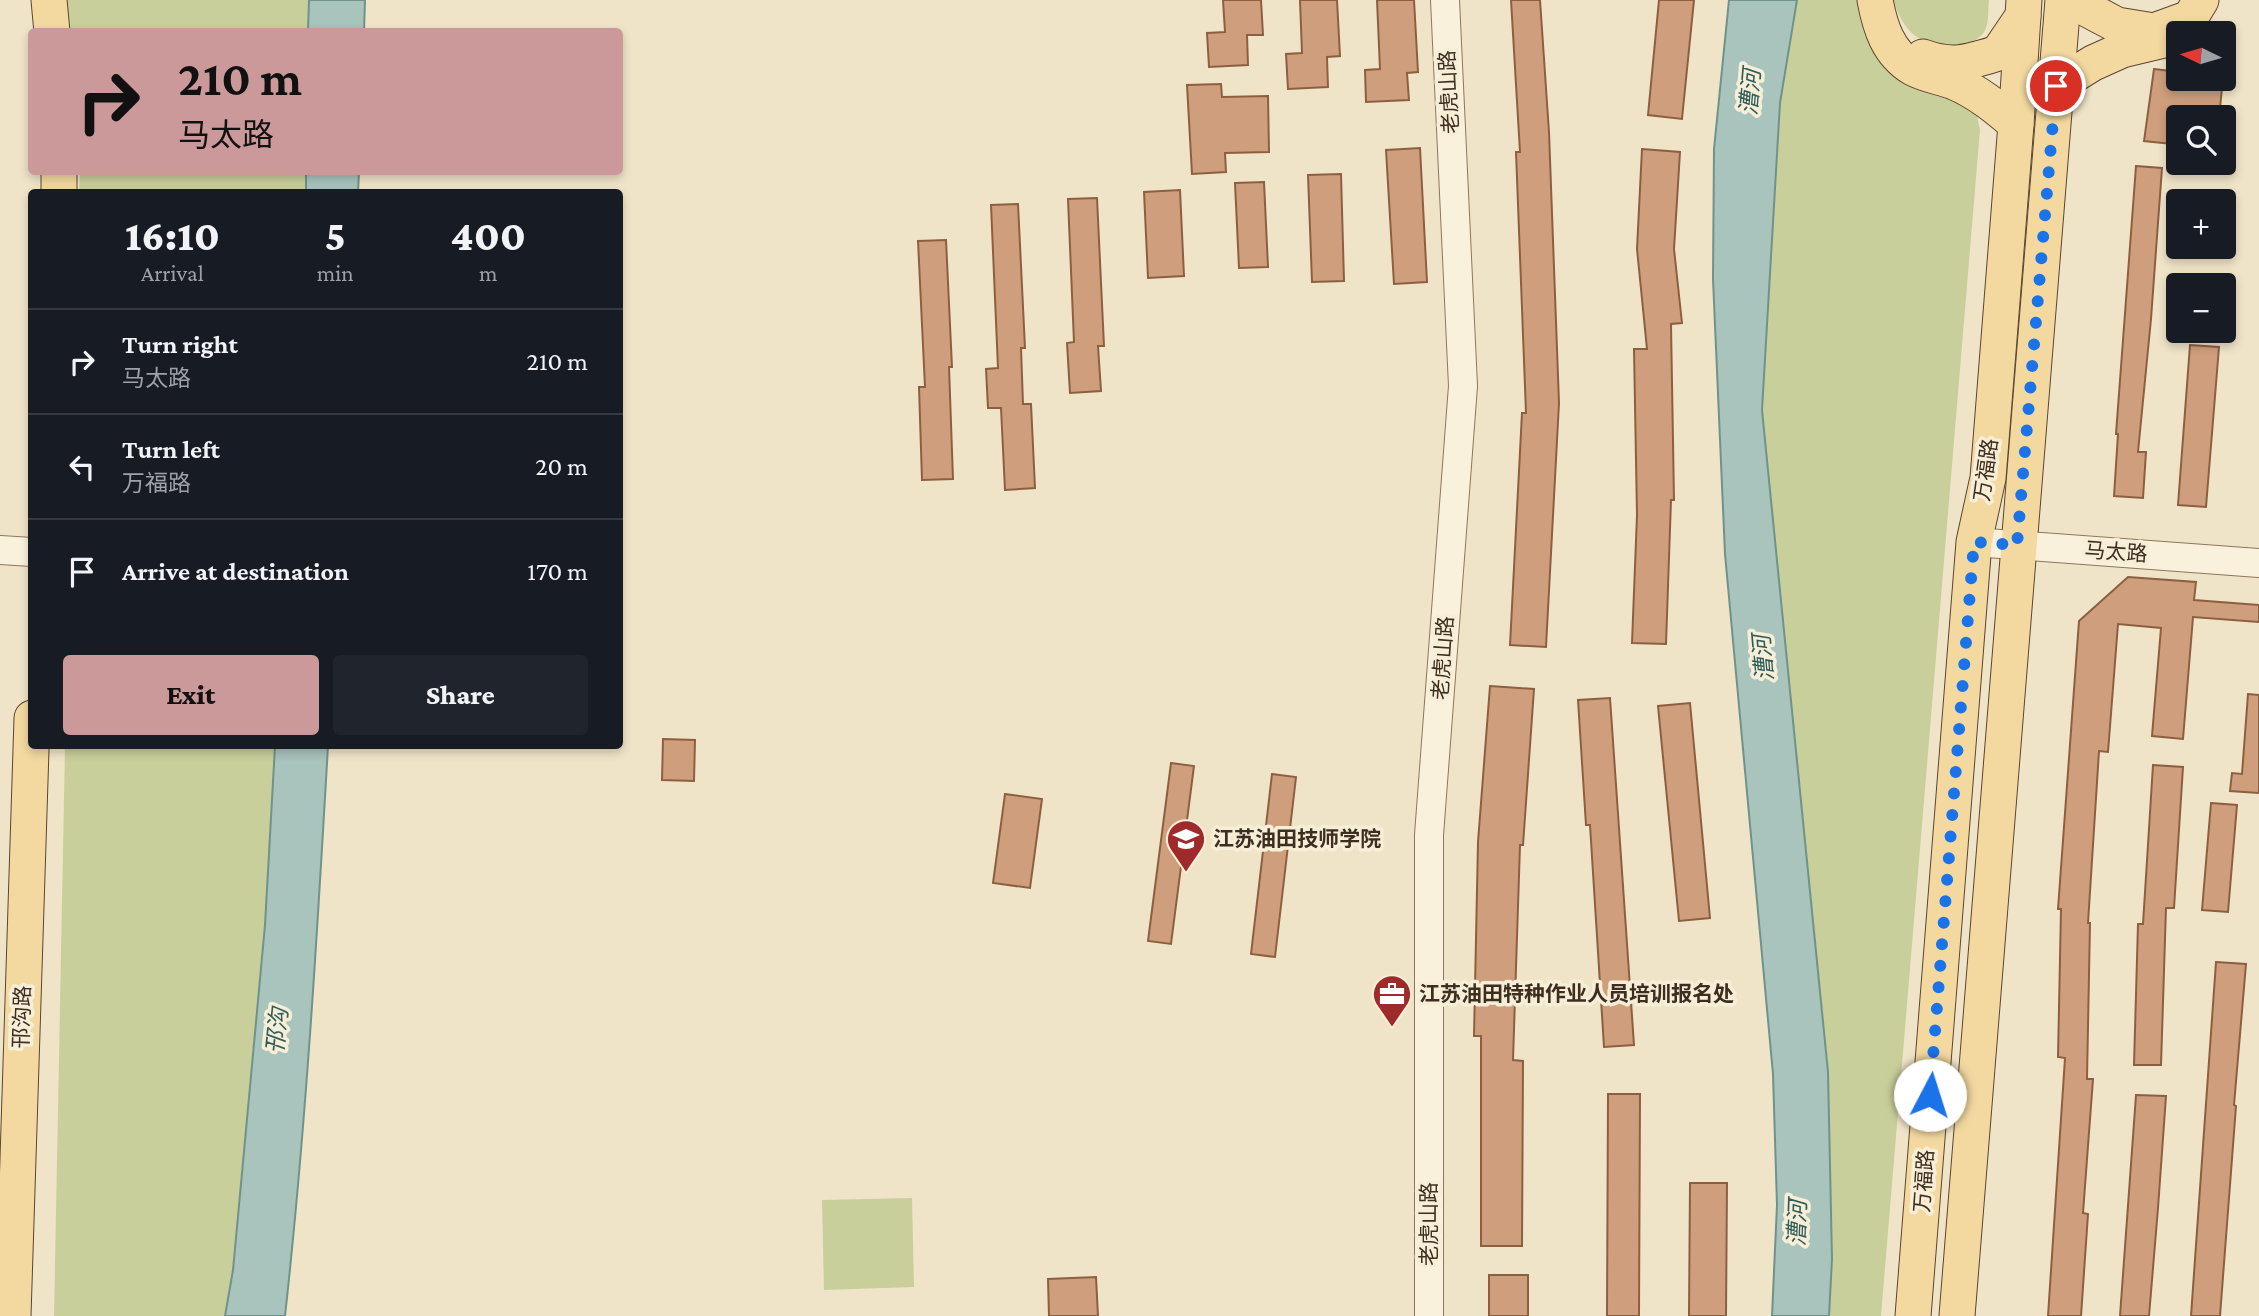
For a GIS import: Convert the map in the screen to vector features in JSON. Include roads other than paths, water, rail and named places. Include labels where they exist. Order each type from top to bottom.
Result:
[{"type":"main road","points":[[32,0],[34,28]]},
{"type":"main road","points":[[49,0],[52,28]]},
{"type":"main road","points":[[1875,0],[1881,30],[1897,54],[1913,67],[1955,82],[1989,101],[2017,124]]},
{"type":"main road","points":[[1885,0],[1891,24],[1903,45],[1919,56],[1939,63],[1963,64],[1998,53],[2023,8]]},
{"type":"main road","name":"万福路","points":[[1957,1316],[2063,0]]},
{"type":"main road","points":[[2080,0],[2083,7],[2117,25],[2154,31],[2190,18],[2201,0]]},
{"type":"main road","points":[[2203,21],[2215,0]]},
{"type":"main road","name":"万福路","points":[[1913,1316],[1974,542],[1988,478],[2017,124],[2023,8]]},
{"type":"main road","points":[[2056,86],[2093,63],[2122,50],[2166,39]]},
{"type":"main road","name":"邗沟路","points":[[9,1294],[31,749]]},
{"type":"main road","name":"邗沟路","points":[[29,1316],[46,749]]},
{"type":"street","name":"老虎山路","points":[[1429,1316],[1429,835],[1463,386],[1445,0]]},
{"type":"street","name":"马太路","points":[[1974,542],[2259,563]]},
{"type":"street","points":[[0,550],[28,552]]},
{"type":"water","points":[[309,0],[365,0],[364,28],[308,28]]},
{"type":"water","name":"漕河","points":[[1729,0],[1797,0],[1780,103],[1762,410],[1828,1072],[1832,1259],[1829,1316],[1772,1316],[1777,1205],[1773,1074],[1725,554],[1713,279],[1714,149]]},
{"type":"water","points":[[306,175],[359,175],[358,189],[306,189]]},
{"type":"water","name":"邗沟","points":[[275,749],[328,749],[305,1102],[285,1316],[225,1316],[233,1270],[265,925]]},
{"type":"place","name":"江苏油田技师学院","points":[[1186,873]]},
{"type":"place","name":"江苏油田特种作业人员培训报名处","points":[[1392,1028]]}]
